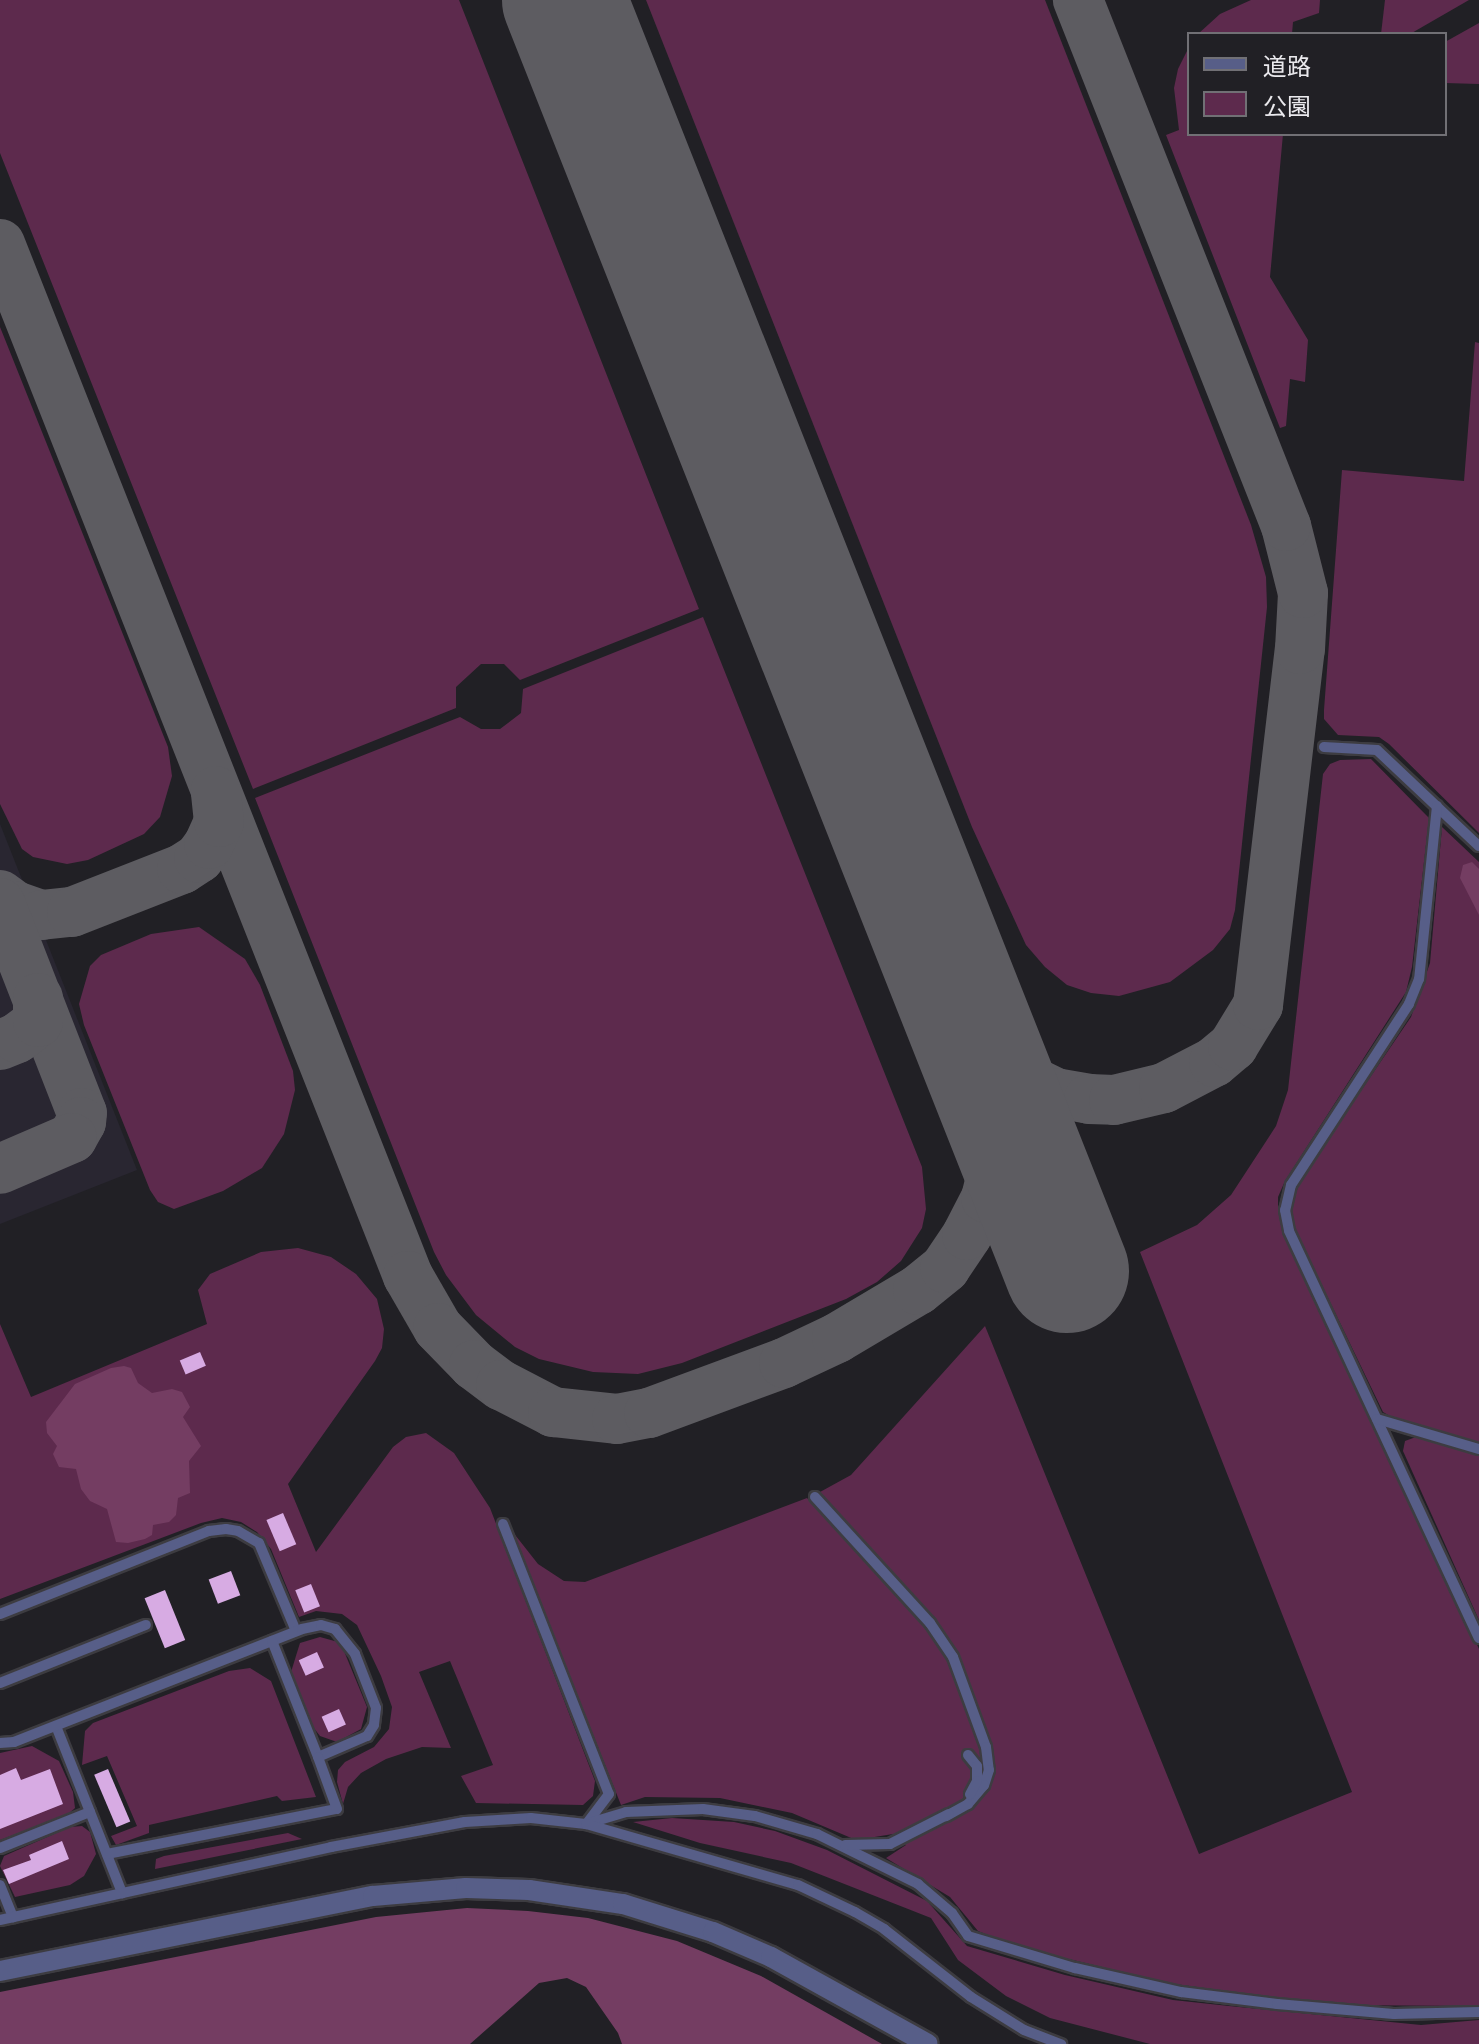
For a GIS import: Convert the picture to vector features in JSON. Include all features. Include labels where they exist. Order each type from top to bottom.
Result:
[{"type":"street","points":[[0,1971],[373,1896],[451,1888],[529,1890],[623,1904],[713,1932],[771,1957],[928,2044]]},
{"type":"lane","points":[[1324,747],[1377,750],[1479,846]]},
{"type":"lane","points":[[1437,806],[1419,979],[1409,1004],[1285,1198],[1289,1231],[1479,1638]]},
{"type":"lane","points":[[1377,1419],[1479,1449]]},
{"type":"lane","points":[[815,1497],[930,1623],[953,1657],[986,1747],[989,1770],[984,1785],[968,1804],[890,1844],[868,1847],[836,1844]]},
{"type":"lane","points":[[503,1524],[609,1794],[586,1824]]},
{"type":"lane","points":[[0,1614],[209,1531],[226,1529],[238,1531],[259,1543],[296,1631]]},
{"type":"lane","points":[[0,1683],[146,1625]]},
{"type":"lane","points":[[0,1743],[14,1742],[296,1631],[321,1625],[335,1629],[347,1640],[376,1708],[374,1725],[367,1736],[318,1757]]},
{"type":"lane","points":[[107,1854],[337,1809],[272,1641]]},
{"type":"lane","points":[[56,1726],[122,1893]]},
{"type":"lane","points":[[946,1816],[968,1798],[977,1781],[977,1766],[968,1755]]},
{"type":"lane","points":[[586,1824],[626,1812],[703,1809],[755,1816],[836,1844],[918,1884],[952,1913],[968,1936],[1075,1968],[1181,1992],[1277,2004],[1394,2014],[1479,2012]]},
{"type":"lane","points":[[0,1848],[90,1812]]},
{"type":"lane","points":[[0,1920],[331,1847],[465,1822],[531,1818],[586,1824],[812,1892],[884,1929],[971,1997],[1024,2030],[1061,2044]]},
{"type":"lane","points":[[0,1885],[13,1917]]},
{"type":"shaded area","points":[[0,824],[137,1170],[0,1224]]},
{"type":"shaded area","points":[[1472,862],[1479,869],[1479,915],[1460,878],[1463,865]]},
{"type":"shaded area","points":[[111,1368],[131,1368],[138,1383],[152,1393],[172,1389],[182,1392],[190,1407],[183,1417],[201,1446],[189,1461],[190,1493],[178,1498],[176,1515],[169,1522],[153,1525],[152,1535],[128,1543],[116,1542],[107,1509],[90,1501],[81,1489],[76,1469],[59,1467],[53,1454],[57,1446],[47,1433],[46,1422],[75,1384]]},
{"type":"shaded area","points":[[467,1908],[588,1918],[677,1941],[761,1976],[882,2044],[622,2044],[618,2033],[586,1987],[567,1978],[539,1983],[470,2044],[0,2044],[0,1992],[376,1917]]},
{"type":"green space","points":[[0,0],[459,0],[699,609],[520,680],[504,664],[481,664],[456,687],[456,708],[253,789],[0,153]]},
{"type":"green space","points":[[646,0],[1045,0],[1251,525],[1266,577],[1267,607],[1235,910],[1230,929],[1213,950],[1170,982],[1119,996],[1091,993],[1067,985],[1045,967],[1026,945],[972,827]]},
{"type":"green space","points":[[1251,0],[1320,0],[1319,13],[1293,22],[1292,32],[1200,32],[1220,14]]},
{"type":"green space","points":[[1385,0],[1469,0],[1413,32],[1381,32]]},
{"type":"green space","points":[[1479,23],[1479,84],[1447,83],[1447,41]]},
{"type":"green space","points":[[1187,51],[1187,136],[1283,136],[1270,277],[1308,340],[1305,382],[1290,379],[1286,426],[1280,428],[1166,135],[1179,130],[1174,88],[1178,69]]},
{"type":"green space","points":[[0,327],[168,747],[172,776],[160,817],[144,834],[88,860],[67,864],[33,857],[22,849],[0,804]]},
{"type":"green space","points":[[1475,342],[1479,343],[1479,833],[1389,744],[1379,737],[1338,735],[1324,719],[1342,470],[1464,481]]},
{"type":"green space","points":[[703,617],[922,1167],[926,1209],[922,1228],[901,1261],[877,1282],[846,1299],[682,1363],[638,1374],[593,1372],[539,1359],[515,1347],[476,1315],[446,1275],[434,1252],[255,798],[460,717],[481,729],[500,729],[521,713],[523,689]]},
{"type":"green space","points":[[1371,759],[1429,818],[1412,967],[1406,992],[1285,1181],[1278,1197],[1278,1212],[1479,1649],[1479,2006],[1325,2005],[1168,1983],[1015,1946],[978,1931],[950,1897],[886,1858],[906,1845],[893,1834],[856,1840],[792,1813],[720,1798],[645,1797],[621,1805],[512,1531],[538,1564],[564,1581],[585,1582],[807,1498],[862,1558],[871,1549],[820,1492],[851,1475],[985,1326],[1199,1854],[1352,1792],[1140,1252],[1197,1225],[1231,1195],[1276,1126],[1288,1090],[1323,774],[1330,764],[1340,760]]},
{"type":"green space","points":[[1442,827],[1479,862],[1479,1445],[1397,1420],[1383,1412],[1290,1219],[1295,1188],[1411,1017],[1430,963]]},
{"type":"green space","points":[[199,927],[245,959],[260,985],[293,1071],[295,1090],[284,1134],[262,1168],[223,1191],[174,1209],[158,1202],[150,1190],[84,1025],[79,1004],[90,966],[101,955],[151,934]]},
{"type":"green space","points":[[298,1248],[331,1257],[356,1274],[377,1299],[384,1329],[382,1348],[375,1361],[288,1484],[316,1552],[393,1447],[406,1437],[426,1433],[454,1453],[490,1508],[595,1781],[593,1796],[583,1805],[476,1803],[461,1776],[493,1765],[450,1661],[419,1672],[451,1748],[422,1747],[386,1759],[361,1773],[348,1787],[343,1804],[337,1782],[338,1770],[345,1762],[374,1747],[389,1729],[392,1707],[381,1676],[357,1625],[342,1614],[316,1611],[299,1617],[271,1549],[257,1532],[241,1522],[222,1518],[201,1523],[0,1599],[0,1324],[31,1397],[207,1324],[198,1290],[210,1274],[261,1252]]},
{"type":"green space","points":[[1424,1434],[1479,1451],[1479,1620],[1403,1451],[1405,1441]]},
{"type":"green space","points":[[320,1637],[338,1642],[367,1707],[361,1729],[337,1742],[320,1736],[313,1727],[291,1672],[300,1643]]},
{"type":"green space","points":[[250,1668],[271,1681],[316,1797],[282,1801],[277,1796],[149,1825],[149,1833],[116,1845],[111,1836],[137,1826],[107,1756],[82,1765],[85,1731],[93,1723],[229,1671]]},
{"type":"green space","points":[[32,1746],[59,1761],[73,1792],[75,1808],[67,1815],[0,1840],[0,1753]]},
{"type":"green space","points":[[672,1818],[734,1822],[775,1831],[827,1850],[927,1901],[967,1946],[1065,1975],[1173,2000],[1421,2025],[1479,2020],[1479,2044],[1150,2044],[1050,2018],[1006,1996],[958,1960],[931,1918],[791,1863],[700,1843],[633,1822]]},
{"type":"green space","points":[[82,1826],[90,1832],[96,1854],[84,1876],[70,1885],[15,1897],[0,1866],[4,1856],[70,1827]]},
{"type":"green space","points":[[288,1833],[302,1839],[155,1869],[156,1859],[164,1856]]},
{"type":"building","points":[[200,1352],[206,1366],[186,1374],[180,1361]]},
{"type":"building","points":[[283,1513],[296,1544],[280,1551],[266,1520]]},
{"type":"building","points":[[231,1571],[240,1595],[218,1604],[209,1580]]},
{"type":"building","points":[[311,1584],[320,1606],[304,1613],[295,1590]]},
{"type":"building","points":[[165,1590],[185,1640],[165,1648],[145,1598]]},
{"type":"building","points":[[317,1652],[324,1668],[306,1676],[299,1660]]},
{"type":"building","points":[[339,1709],[346,1725],[329,1732],[322,1717]]},
{"type":"building","points":[[16,1768],[21,1780],[50,1769],[63,1804],[0,1829],[0,1775]]},
{"type":"building","points":[[108,1769],[130,1821],[116,1827],[94,1775]]},
{"type":"building","points":[[62,1841],[69,1859],[9,1884],[3,1870],[31,1860],[29,1855]]},
{"type":"taxiway","points":[[965,1012],[998,1057],[1027,1079],[1056,1093],[1089,1099],[1114,1100],[1164,1088],[1214,1062],[1233,1046],[1258,1005],[1300,649],[1303,593],[1286,526],[1078,0]]},
{"type":"taxiway","points":[[0,244],[408,1276],[438,1328],[474,1365],[501,1385],[553,1412],[617,1419],[649,1413],[784,1363],[837,1338],[918,1290],[945,1268],[967,1235],[986,1198],[995,1162],[995,1089]]},
{"type":"taxiway","points":[[0,895],[15,906],[41,915],[72,912],[182,869],[199,858],[219,822],[216,791]]},
{"type":"taxiway","points":[[0,903],[82,1113],[81,1122],[72,1138],[0,1169]]},
{"type":"taxiway","points":[[0,1045],[17,1038],[38,1022],[38,998]]},
{"type":"runway","points":[[564,0],[1067,1271]]}]
